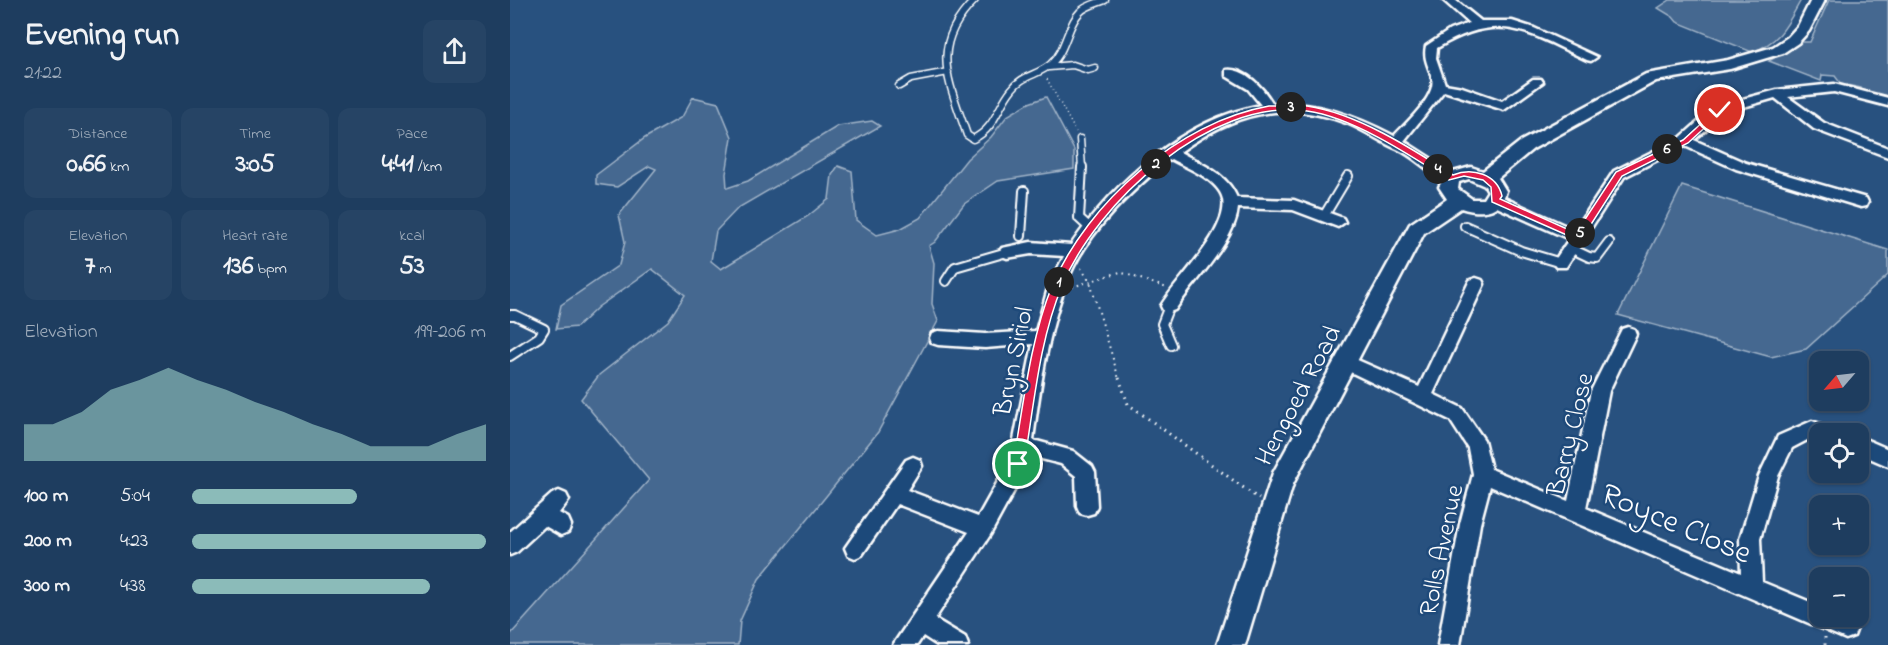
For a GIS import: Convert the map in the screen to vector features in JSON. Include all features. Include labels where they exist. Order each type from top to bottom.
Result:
[{"type":"street","points":[[1448,0],[1477,24]]},
{"type":"street","points":[[1485,178],[1527,145],[1652,77],[1730,64],[1778,50],[1793,40],[1804,28],[1818,0]]},
{"type":"street","points":[[1394,144],[1439,87],[1437,75],[1430,62],[1432,46],[1464,28],[1490,22],[1513,24],[1591,57]]},
{"type":"street","points":[[1230,73],[1253,85],[1269,108]]},
{"type":"street","points":[[1439,87],[1458,90],[1504,106],[1537,82]]},
{"type":"street","points":[[1561,263],[1619,174],[1686,141],[1720,110],[1749,100],[1778,94],[1834,88],[1888,102]]},
{"type":"street","points":[[1778,94],[1819,126],[1888,153]]},
{"type":"street","name":"Bryn Siriol","points":[[904,645],[983,528],[1018,464],[1042,337],[1055,293],[1075,251],[1110,206],[1143,173],[1186,141],[1211,126],[1243,113],[1269,108],[1292,107],[1342,117],[1452,178]]},
{"type":"street","points":[[1686,141],[1741,166],[1861,202]]},
{"type":"street","points":[[1169,306],[1220,236],[1231,214],[1231,203],[1226,190],[1213,178],[1171,153]]},
{"type":"street","points":[[1464,174],[1485,178],[1495,186],[1497,196],[1490,204],[1475,206],[1459,201],[1448,187],[1452,178],[1464,174]]},
{"type":"street","points":[[1495,200],[1574,243]]},
{"type":"street","name":"Hengoed Road","points":[[1231,645],[1282,481],[1417,229],[1459,201]]},
{"type":"street","points":[[1231,203],[1294,205],[1331,219]]},
{"type":"street","points":[[1016,246],[1075,251]]},
{"type":"street","points":[[1423,397],[1476,284]]},
{"type":"street","name":"Barry Close","points":[[1575,513],[1600,391],[1628,334]]},
{"type":"street","points":[[938,338],[986,341],[1042,337]]},
{"type":"street","name":"Rolls Avenue","points":[[1346,362],[1456,414],[1477,446],[1483,474],[1470,524],[1449,645]]},
{"type":"street","points":[[1752,588],[1750,539],[1769,476],[1785,442],[1809,430]]},
{"type":"street","points":[[1022,446],[1066,457],[1085,472],[1087,506]]},
{"type":"street","points":[[1869,449],[1888,458]]},
{"type":"street","points":[[855,548],[913,466]]},
{"type":"street","name":"Royce Close","points":[[1483,474],[1846,628]]},
{"type":"street","points":[[894,494],[983,528]]},
{"type":"street","points":[[510,545],[559,500]]},
{"type":"street","points":[[543,516],[561,525]]},
{"type":"street","points":[[920,622],[957,645]]},
{"type":"lane","points":[[975,0],[946,35],[944,51],[967,135],[974,139],[985,134],[992,127],[1011,89],[1021,78],[1046,68],[1073,65],[1088,70],[1095,68]]},
{"type":"lane","points":[[1046,68],[1057,58],[1080,11],[1105,0]]},
{"type":"lane","points":[[898,86],[911,79],[948,72]]},
{"type":"lane","points":[[1080,140],[1082,172],[1078,218],[1092,230]]},
{"type":"lane","points":[[1331,219],[1348,176]]},
{"type":"lane","points":[[946,281],[955,267],[1016,246],[1024,191]]},
{"type":"lane","points":[[1465,226],[1521,251],[1561,263]]},
{"type":"lane","points":[[1574,243],[1589,257],[1598,258],[1609,242]]},
{"type":"lane","points":[[1169,306],[1162,324],[1171,345]]},
{"type":"lane","points":[[510,315],[515,315],[544,329],[539,337],[510,356]]},
{"type":"path","points":[[1046,68],[1080,140]]},
{"type":"path","points":[[1055,293],[1120,272],[1178,292]]},
{"type":"path","points":[[1090,282],[1111,357],[1128,404],[1262,501]]},
{"type":"shaded area","points":[[1670,0],[1801,0],[1787,25],[1777,37],[1752,52],[1677,22],[1658,8]]},
{"type":"shaded area","points":[[1829,0],[1888,0],[1888,99],[1861,88],[1841,84],[1835,76],[1822,75],[1821,81],[1769,61],[1800,42],[1810,42]]},
{"type":"shaded area","points":[[693,97],[718,103],[732,137],[726,174],[727,188],[748,181],[838,126],[872,121],[880,126],[738,208],[716,231],[711,261],[721,269],[808,216],[829,199],[832,175],[838,166],[852,171],[856,220],[877,235],[900,229],[920,218],[967,159],[991,137],[1007,116],[1029,103],[1046,97],[1074,150],[1074,169],[998,181],[964,204],[935,242],[929,246],[934,263],[932,304],[938,321],[878,432],[759,579],[740,621],[738,645],[510,645],[510,635],[649,480],[581,399],[599,375],[668,321],[685,295],[652,269],[598,307],[577,327],[556,329],[561,305],[619,265],[625,242],[619,215],[656,169],[649,166],[617,187],[596,184],[596,175],[645,138],[682,117]]},
{"type":"shaded area","points":[[1682,186],[1888,250],[1888,275],[1806,349],[1771,357],[1618,315]]},
{"type":"route","points":[[1018,464],[1042,337],[1057,286],[1075,251],[1110,206],[1143,173],[1186,141],[1211,126],[1243,113],[1269,108],[1306,108],[1342,117],[1423,159],[1452,178],[1464,174],[1485,178],[1495,186],[1497,191],[1495,200],[1578,237],[1619,174],[1653,155],[1686,141],[1720,110]]}]
